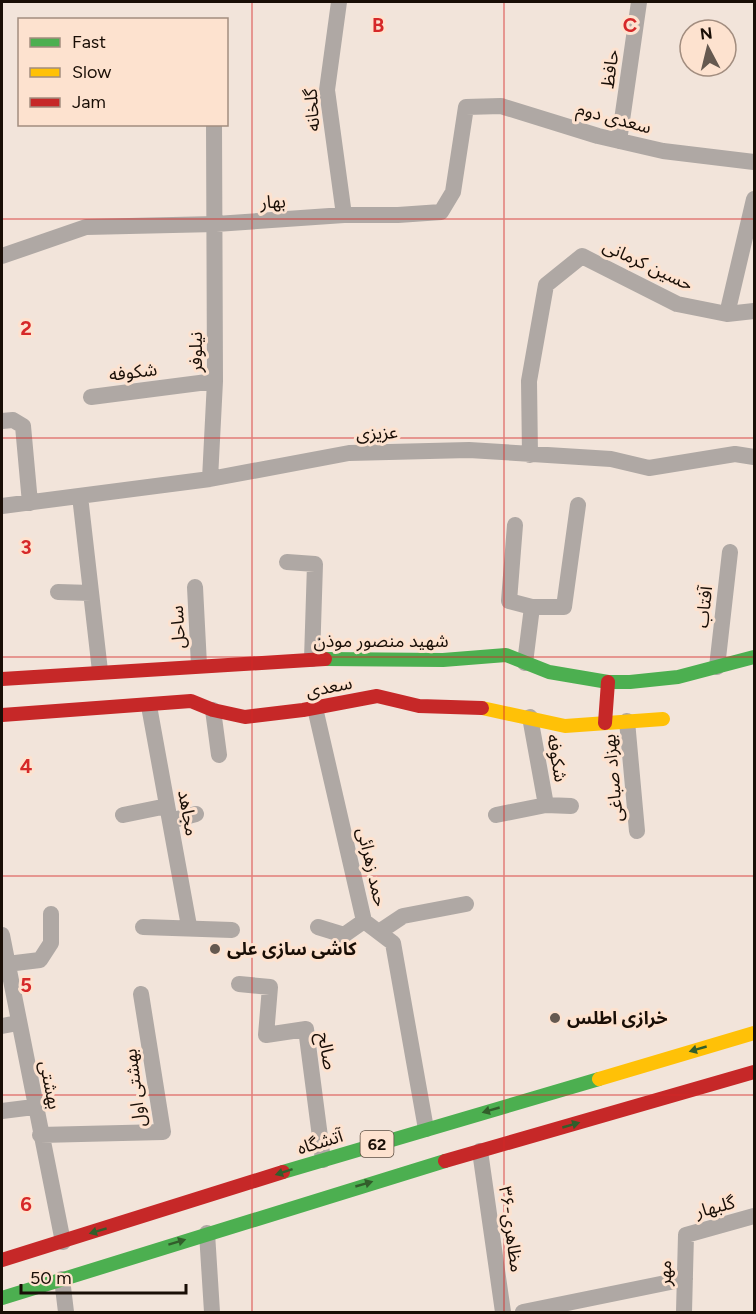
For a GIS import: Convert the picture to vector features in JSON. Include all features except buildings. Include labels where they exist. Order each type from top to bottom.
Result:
[{"type":"main road","name":"شهید منصور موذن","points":[[2,679],[312,659],[444,660],[506,655],[549,672],[608,682],[678,676],[754,657]]},
{"type":"main road","points":[[605,723],[608,682]]},
{"type":"main road","name":"سعدی","points":[[2,715],[149,706],[191,701],[213,710],[245,717],[315,708],[377,696],[419,706],[487,708],[565,726],[663,719]]},
{"type":"main road","name":"آتشگاه","points":[[2,1260],[323,1160],[754,1033]]},
{"type":"main road","name":"62","points":[[2,1298],[433,1165],[754,1072]]},
{"type":"main road","points":[[528,1099],[518,1109],[519,1122],[538,1134]]},
{"type":"main road","points":[[426,1129],[436,1132],[444,1143],[443,1155],[433,1165]]},
{"type":"street","name":"گلخانه","points":[[339,2],[327,90],[344,215]]},
{"type":"street","name":"حافظ","points":[[619,141],[639,2]]},
{"type":"street","name":"سعدی دوم","points":[[466,107],[501,106],[619,141],[663,151],[754,162]]},
{"type":"street","name":"بهار","points":[[2,256],[87,227],[216,224],[344,215],[441,212],[453,192],[466,107]]},
{"type":"street","name":"نیلوفر","points":[[210,480],[215,381],[214,126]]},
{"type":"street","points":[[754,199],[727,314],[754,311]]},
{"type":"street","name":"حسین کرمانی","points":[[530,455],[529,381],[546,285],[582,256],[677,304],[727,314]]},
{"type":"street","name":"شکوفه","points":[[91,397],[215,381]]},
{"type":"street","points":[[2,420],[13,420],[23,426],[30,503]]},
{"type":"street","name":"عزیزی","points":[[2,506],[210,480],[349,453],[469,450],[611,459],[649,468],[735,454],[754,457]]},
{"type":"street","points":[[80,496],[100,671]]},
{"type":"street","points":[[515,525],[509,602],[532,607],[564,607],[578,505]]},
{"type":"street","name":"آفتاب","points":[[717,667],[730,552]]},
{"type":"street","points":[[287,562],[315,564],[312,659]]},
{"type":"street","name":"ساحل","points":[[195,587],[199,665]]},
{"type":"street","points":[[58,592],[91,593]]},
{"type":"street","points":[[525,663],[532,607]]},
{"type":"street","name":"مجاهد","points":[[149,706],[189,926]]},
{"type":"street","name":"حمد زهرائی","points":[[315,708],[364,921],[393,943],[426,1129]]},
{"type":"street","points":[[213,710],[219,754]]},
{"type":"street","name":"شکوفه","points":[[530,717],[546,806]]},
{"type":"street","name":"بهزاد صباغی","points":[[627,721],[637,831]]},
{"type":"street","points":[[496,815],[546,806],[571,806]]},
{"type":"street","points":[[123,815],[196,813]]},
{"type":"street","points":[[379,932],[404,916],[466,904]]},
{"type":"street","points":[[7,964],[40,960],[51,943],[51,914]]},
{"type":"street","points":[[318,927],[344,935],[364,921]]},
{"type":"street","points":[[144,927],[189,926],[232,930]]},
{"type":"street","name":"بهشتی","points":[[2,935],[7,964],[10,1024],[34,1107],[63,1242]]},
{"type":"street","name":"صالح","points":[[239,984],[270,987],[266,1035],[306,1029],[323,1160]]},
{"type":"street","name":"بهشتی اول","points":[[40,1135],[163,1132],[141,994]]},
{"type":"street","points":[[2,1111],[34,1107]]},
{"type":"street","name":"۳۶-مظاهری","points":[[480,1151],[503,1312]]},
{"type":"street","name":"گلبهار","points":[[686,1234],[754,1216]]},
{"type":"street","points":[[207,1233],[212,1312]]},
{"type":"street","name":"مهر","points":[[684,1312],[686,1234]]},
{"type":"street","points":[[62,1279],[66,1312]]},
{"type":"street","points":[[523,1312],[685,1279]]},
{"type":"traffic: fast","points":[[325,659],[443,660],[506,655],[549,672],[608,682],[630,682],[678,677],[754,657]]},
{"type":"traffic: fast","points":[[283,1172],[599,1079]]},
{"type":"traffic: fast","points":[[2,1298],[445,1161]]},
{"type":"traffic: slow","points":[[482,708],[565,726],[663,719]]},
{"type":"traffic: slow","points":[[599,1079],[754,1033]]},
{"type":"traffic: jam","points":[[2,679],[325,659]]},
{"type":"traffic: jam","points":[[605,723],[608,682]]},
{"type":"traffic: jam","points":[[2,715],[191,701],[213,710],[245,717],[303,710],[377,696],[419,706],[482,708]]},
{"type":"traffic: jam","points":[[445,1161],[754,1072]]},
{"type":"traffic: jam","points":[[2,1260],[283,1172]]},
{"type":"place","name":"کاشی سازی علی","points":[[215,949]]},
{"type":"place","name":"خرازی اطلس","points":[[555,1018]]}]
